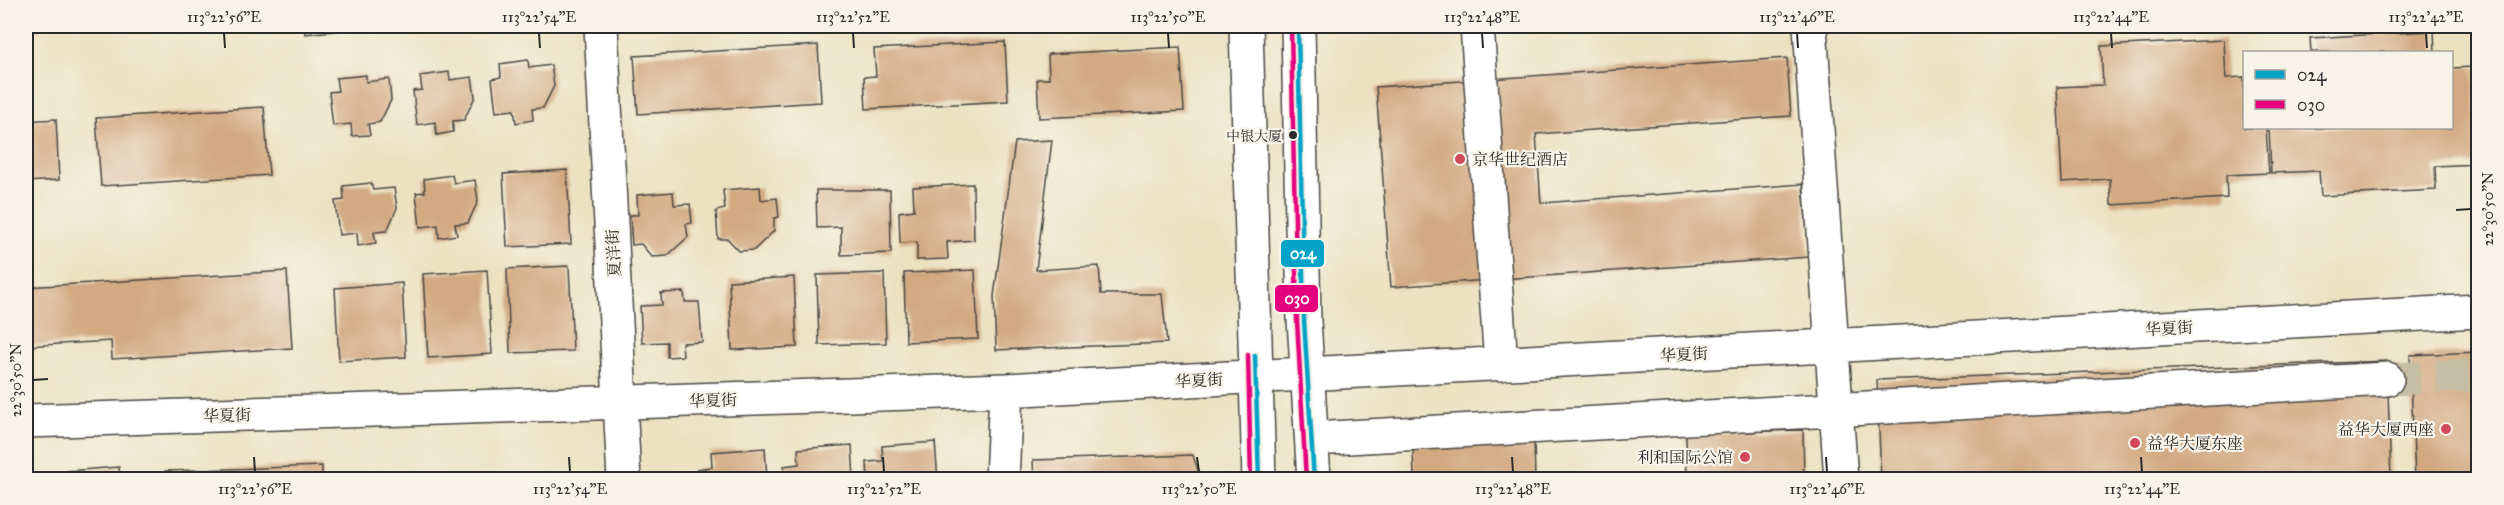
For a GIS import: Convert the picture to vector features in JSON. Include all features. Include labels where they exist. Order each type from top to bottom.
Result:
[{"type":"street","name":"夏洋街","points":[[601,26],[624,480]]},
{"type":"street","points":[[1246,26],[1259,480]]},
{"type":"street","points":[[1298,26],[1304,320],[1314,480]]},
{"type":"street","points":[[1477,26],[1501,364]]},
{"type":"street","points":[[1810,26],[1834,346],[1841,480]]},
{"type":"street","name":"华夏街","points":[[26,421],[1006,390],[1307,372],[1501,364],[2478,311]]},
{"type":"street","points":[[1312,438],[2387,379]]},
{"type":"street","points":[[1002,480],[1006,390]]},
{"type":"building","points":[[26,26],[39,26],[40,30],[26,31]]},
{"type":"building","points":[[304,26],[372,26],[372,27],[305,34]]},
{"type":"building","points":[[2434,31],[2435,51],[2311,51],[2310,38]]},
{"type":"building","points":[[2224,40],[2226,78],[2243,77],[2243,129],[2266,129],[2269,173],[2226,175],[2227,198],[2111,205],[2110,179],[2062,182],[2057,87],[2103,85],[2101,46]]},
{"type":"building","points":[[1005,42],[1008,101],[866,109],[864,77],[876,76],[874,49]]},
{"type":"building","points":[[818,45],[821,102],[638,114],[634,56]]},
{"type":"building","points":[[1180,47],[1184,111],[1039,118],[1037,79],[1049,79],[1048,54]]},
{"type":"building","name":"京华世纪酒店","points":[[1787,58],[1791,116],[1536,134],[1541,203],[1803,184],[1809,257],[1391,287],[1376,87]]},
{"type":"building","points":[[528,60],[529,68],[551,65],[554,86],[543,108],[532,109],[533,120],[516,123],[514,110],[496,112],[492,79],[501,77],[500,64]]},
{"type":"building","points":[[2473,67],[2478,164],[2435,166],[2436,190],[2321,196],[2319,171],[2271,173],[2269,129],[2453,129],[2453,68]]},
{"type":"building","points":[[2474,68],[2478,68],[2478,111],[2477,111]]},
{"type":"building","points":[[449,72],[450,80],[472,77],[475,97],[464,120],[453,121],[453,132],[437,135],[435,122],[417,125],[413,91],[422,90],[420,76]]},
{"type":"building","points":[[366,75],[366,82],[389,79],[391,100],[380,122],[368,124],[370,135],[352,136],[351,124],[333,126],[329,92],[338,91],[336,78]]},
{"type":"building","points":[[264,107],[269,175],[101,186],[96,118]]},
{"type":"building","points":[[56,119],[59,180],[26,182],[26,121]]},
{"type":"building","points":[[1052,140],[1036,270],[1099,266],[1101,294],[1162,294],[1167,343],[996,350],[994,296],[1015,142]]},
{"type":"building","points":[[567,170],[571,244],[507,247],[503,174]]},
{"type":"building","points":[[452,175],[454,183],[475,180],[478,201],[468,223],[455,224],[457,235],[439,238],[438,225],[420,227],[416,193],[425,192],[424,179]]},
{"type":"building","points":[[371,183],[373,190],[394,188],[397,208],[387,231],[374,232],[376,243],[358,246],[357,233],[339,235],[335,201],[344,200],[343,186]]},
{"type":"building","points":[[973,184],[974,240],[947,242],[948,259],[917,260],[917,242],[900,243],[899,212],[914,210],[913,187]]},
{"type":"building","points":[[760,187],[761,200],[777,198],[779,217],[774,218],[774,231],[754,250],[739,251],[728,239],[718,239],[716,211],[725,209],[723,190]]},
{"type":"building","points":[[816,190],[890,190],[891,253],[841,255],[841,227],[817,228]]},
{"type":"building","points":[[673,192],[674,205],[690,204],[692,223],[686,224],[688,237],[667,256],[652,257],[641,244],[632,245],[630,215],[638,215],[637,195]]},
{"type":"building","points":[[569,266],[573,351],[510,353],[507,269]]},
{"type":"building","points":[[487,270],[492,354],[428,358],[423,274]]},
{"type":"building","points":[[975,270],[978,339],[906,342],[904,273]]},
{"type":"building","points":[[287,271],[292,348],[112,359],[111,341],[26,346],[26,287]]},
{"type":"building","points":[[884,273],[886,343],[819,345],[817,275]]},
{"type":"building","points":[[794,277],[797,347],[732,350],[729,281]]},
{"type":"building","points":[[402,283],[406,357],[339,361],[335,288]]},
{"type":"building","points":[[684,292],[685,302],[699,302],[702,342],[682,343],[683,356],[667,357],[667,342],[642,343],[640,306],[662,305],[661,293]]},
{"type":"building","name":"益华大厦西座","points":[[2478,352],[2478,480],[2415,480],[2410,355]]},
{"type":"building","name":"益华大厦东座","points":[[2387,361],[2391,480],[1881,480],[1877,380]]},
{"type":"building","name":"利和国际公馆","points":[[1803,430],[1804,480],[1687,480],[1686,434]]},
{"type":"building","points":[[935,442],[938,480],[868,480],[867,462],[883,461],[882,446]]},
{"type":"building","points":[[1534,442],[1535,480],[1414,480],[1413,446]]},
{"type":"building","points":[[852,445],[854,480],[785,480],[784,466],[799,464],[798,449]]},
{"type":"building","points":[[765,448],[767,480],[697,480],[697,469],[712,467],[711,452]]},
{"type":"building","points":[[1193,455],[1201,480],[1034,480],[1033,460]]},
{"type":"building","points":[[322,466],[322,480],[165,480],[165,471]]},
{"type":"building","points":[[119,467],[120,480],[68,480],[67,471]]},
{"type":"building","points":[[553,475],[554,480],[524,480],[524,477]]},
{"type":"tunnel","points":[[2387,379],[2478,375]]},
{"type":"transit line","name":"030","points":[[1291,26],[1297,320],[1306,480]]},
{"type":"transit line","name":"024","points":[[1298,26],[1304,320],[1314,480]]},
{"type":"transit line","name":"030","points":[[1248,355],[1251,480]]},
{"type":"transit line","name":"024","points":[[1255,355],[1259,480]]},
{"type":"place","name":"中银大厦","points":[[1293,135]]},
{"type":"place","name":"京华世纪酒店","points":[[1460,159]]},
{"type":"place","name":"益华大厦西座","points":[[2446,429]]},
{"type":"place","name":"益华大厦东座","points":[[2135,443]]},
{"type":"place","name":"利和国际公馆","points":[[1745,457]]}]
